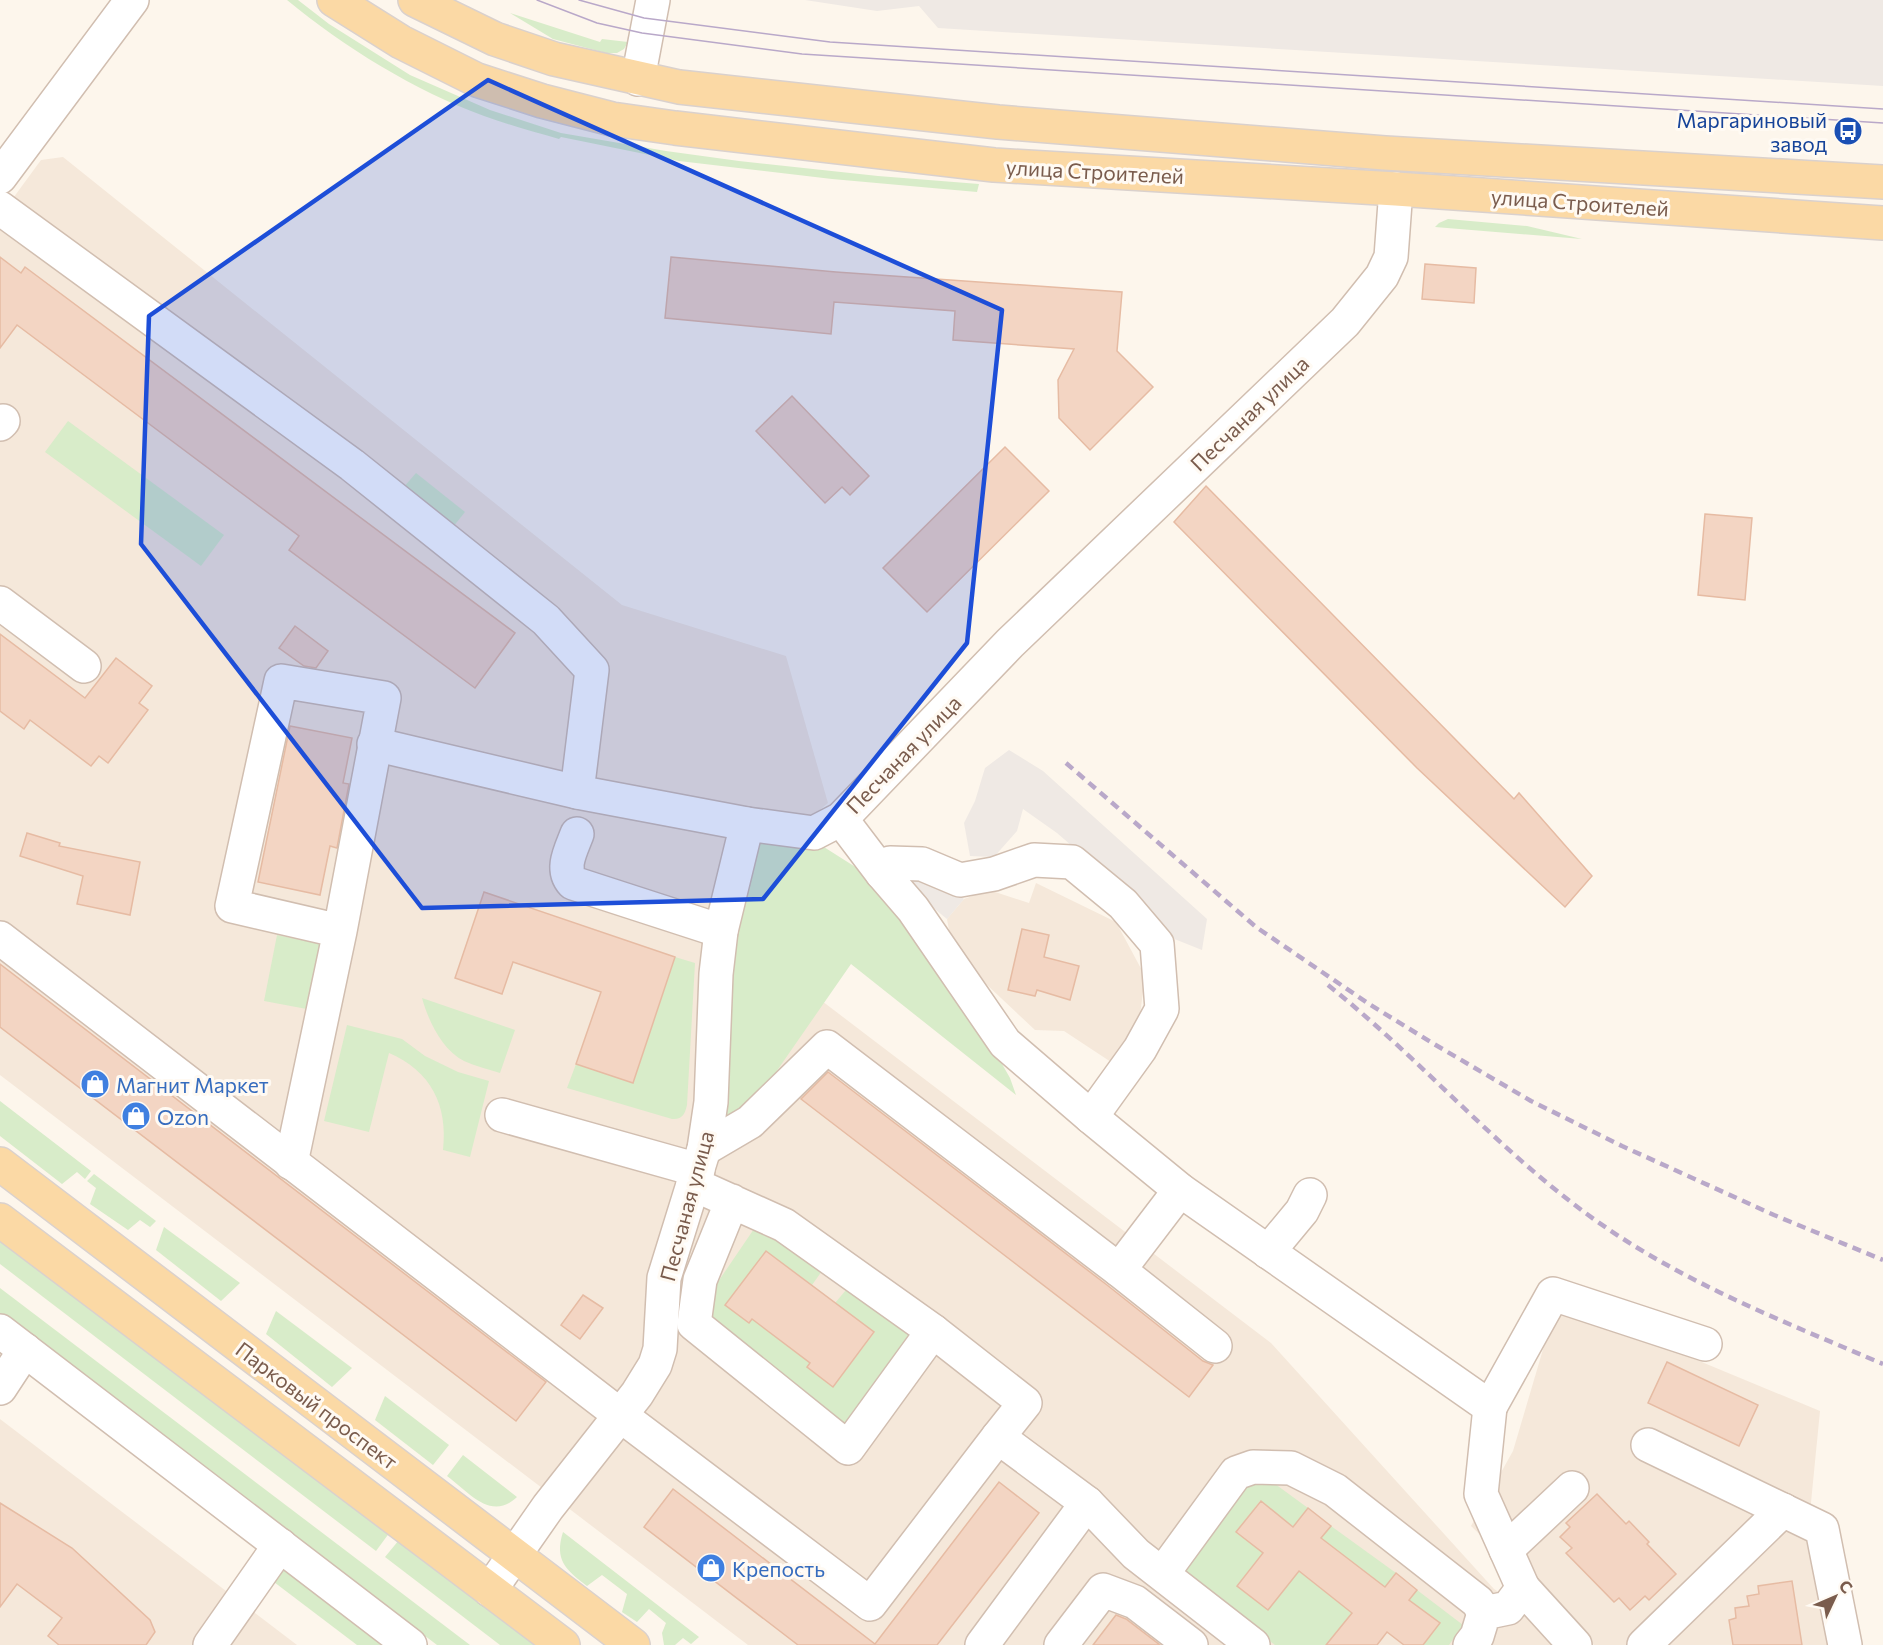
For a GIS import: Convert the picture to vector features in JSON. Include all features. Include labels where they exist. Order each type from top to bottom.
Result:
[{"type":"main road","name":"улица Строителей","points":[[334,0],[401,42],[477,80],[542,101],[612,119],[994,165],[1396,189],[1883,223]]},
{"type":"main road","name":"улица Строителей","points":[[415,0],[495,39],[554,59],[679,87],[998,122],[1385,153],[1883,182]]},
{"type":"main road","name":"Парковый проспект","points":[[0,1164],[633,1645]]},
{"type":"main road","name":"Парковый проспект","points":[[0,1220],[563,1645]]},
{"type":"street","points":[[0,177],[132,0]]},
{"type":"street","points":[[638,79],[653,0]]},
{"type":"street","name":"Песчаная улица","points":[[490,1590],[548,1507],[649,1378],[655,1365],[660,1349],[664,1278],[699,1168],[711,1102],[716,974],[721,931],[747,824],[814,833],[841,819],[1010,643],[1345,322],[1382,276],[1391,257],[1396,189]]},
{"type":"street","points":[[0,208],[352,465],[546,620],[592,670],[577,792]]},
{"type":"street","points":[[0,603],[84,666]]},
{"type":"street","points":[[291,1163],[340,931],[384,698],[281,681],[232,906],[340,931]]},
{"type":"street","points":[[374,744],[577,792],[747,824]]},
{"type":"street","points":[[841,819],[913,909],[1005,1044],[1180,1190],[1490,1407]]},
{"type":"street","points":[[577,834],[566,869],[567,876],[573,882],[721,931]]},
{"type":"street","points":[[882,873],[890,863],[922,864],[960,880],[994,874],[1034,860],[1072,862],[1123,904],[1157,944],[1162,1010],[1153,1051],[1091,1118]]},
{"type":"street","points":[[0,938],[620,1415],[870,1604],[1025,1402],[933,1331],[784,1225],[732,1201],[699,1168],[502,1115]]},
{"type":"street","points":[[699,1168],[827,1047],[1215,1346]]},
{"type":"street","points":[[1119,1270],[1180,1190]]},
{"type":"street","points":[[1268,1252],[1302,1211],[1310,1195]]},
{"type":"street","points":[[732,1201],[700,1280],[694,1324],[848,1448],[933,1331]]},
{"type":"street","points":[[1470,1645],[1505,1603],[1506,1550],[1481,1494],[1490,1407],[1553,1294],[1705,1344]]},
{"type":"street","points":[[0,1331],[410,1645]]},
{"type":"street","points":[[0,1388],[25,1350]]},
{"type":"street","points":[[998,1437],[1087,1503],[1136,1554],[1253,1645]]},
{"type":"street","points":[[1648,1444],[1822,1529],[1845,1645]]},
{"type":"street","points":[[1163,1573],[1236,1473],[1253,1467],[1291,1468],[1342,1495],[1478,1602],[1505,1603],[1575,1645]]},
{"type":"street","points":[[1506,1550],[1572,1488]]},
{"type":"street","points":[[982,1645],[1087,1503]]},
{"type":"street","points":[[1644,1645],[1783,1510]]},
{"type":"street","points":[[210,1645],[280,1545]]},
{"type":"street","points":[[1061,1645],[1103,1590],[1136,1554]]},
{"type":"street","points":[[1103,1590],[1135,1602],[1191,1645]]},
{"type":"highlighted area","points":[[488,80],[1002,310],[967,643],[763,899],[422,908],[141,544],[149,316]]},
{"type":"shaded area","points":[[805,0],[1883,0],[1883,86],[938,28],[919,6],[877,11]]},
{"type":"shaded area","points":[[63,157],[622,605],[786,656],[828,803],[809,819],[755,950],[1271,1343],[1494,1589],[1528,1611],[1561,1645],[748,1645],[0,1075],[0,216],[41,160]]},
{"type":"shaded area","points":[[1009,750],[1043,771],[1207,919],[1202,950],[1172,938],[1117,885],[1057,833],[1023,809],[1017,831],[994,857],[970,856],[964,823],[975,801],[985,768]]},
{"type":"shaded area","points":[[916,872],[943,883],[964,899],[947,919],[907,886]]},
{"type":"shaded area","points":[[1036,883],[1116,922],[1145,976],[1139,1023],[1111,1062],[1064,1031],[1035,1030],[953,953],[947,919],[964,899],[989,890],[1029,903]]},
{"type":"shaded area","points":[[1557,1302],[1820,1411],[1807,1543],[1829,1645],[1594,1645],[1471,1526],[1513,1451]]},
{"type":"shaded area","points":[[0,1419],[297,1645],[0,1645]]},
{"type":"green space","points":[[287,0],[298,0],[329,24],[410,75],[490,110],[561,133],[739,161],[979,184],[977,192],[832,179],[679,161],[561,137],[559,139],[484,116],[406,81],[356,51]]},
{"type":"green space","points":[[510,13],[600,42],[602,39],[628,42],[624,49],[617,53],[606,53],[553,39]]},
{"type":"green space","points":[[1448,219],[1527,226],[1582,239],[1435,227]]},
{"type":"green space","points":[[68,421],[224,535],[201,566],[45,452]]},
{"type":"green space","points":[[416,473],[465,512],[453,527],[403,488]]},
{"type":"green space","points":[[762,840],[816,842],[857,868],[897,911],[981,1027],[1010,1078],[1016,1095],[851,964],[751,1108],[726,1120],[731,961],[742,898]]},
{"type":"green space","points":[[277,935],[325,945],[312,1010],[264,1001]]},
{"type":"green space","points":[[675,957],[695,963],[687,1105],[682,1116],[672,1119],[567,1088],[576,1064],[633,1083]]},
{"type":"green space","points":[[422,998],[515,1030],[500,1073],[464,1061],[449,1050],[432,1025]]},
{"type":"green space","points":[[347,1025],[402,1039],[425,1056],[458,1072],[489,1081],[470,1157],[443,1150],[443,1118],[434,1091],[416,1069],[389,1053],[369,1132],[324,1121]]},
{"type":"green space","points":[[0,1101],[91,1171],[85,1179],[77,1172],[62,1184],[0,1136]]},
{"type":"green space","points":[[94,1174],[156,1221],[150,1227],[140,1220],[128,1230],[90,1204],[96,1188],[87,1181]]},
{"type":"green space","points":[[758,1223],[822,1271],[812,1285],[766,1251],[749,1323],[752,1319],[810,1363],[807,1367],[833,1387],[874,1333],[835,1303],[846,1290],[914,1337],[845,1435],[702,1324],[707,1298]]},
{"type":"green space","points":[[164,1227],[240,1283],[221,1301],[156,1250]]},
{"type":"green space","points":[[0,1234],[390,1532],[376,1551],[0,1264]]},
{"type":"green space","points":[[0,1288],[470,1645],[437,1645],[0,1313]]},
{"type":"green space","points":[[276,1311],[352,1368],[332,1387],[266,1334]]},
{"type":"green space","points":[[385,1396],[449,1445],[433,1465],[375,1420]]},
{"type":"green space","points":[[463,1455],[517,1497],[498,1507],[489,1506],[472,1496],[447,1476]]},
{"type":"green space","points":[[1263,1475],[1308,1508],[1293,1527],[1260,1501],[1237,1532],[1263,1553],[1237,1586],[1268,1610],[1299,1571],[1352,1613],[1326,1645],[1275,1645],[1175,1568],[1227,1498]]},
{"type":"green space","points":[[1331,1526],[1396,1573],[1385,1587],[1321,1538]]},
{"type":"green space","points":[[563,1532],[699,1637],[691,1644],[683,1638],[675,1645],[664,1645],[662,1633],[666,1623],[649,1609],[637,1622],[622,1612],[627,1594],[602,1575],[587,1586],[564,1564],[560,1550]]},
{"type":"green space","points":[[399,1540],[536,1645],[500,1645],[385,1557]]},
{"type":"green space","points":[[288,1569],[397,1645],[357,1645],[270,1579],[281,1570]]},
{"type":"green space","points":[[1417,1590],[1463,1625],[1449,1645],[1423,1645],[1440,1623],[1409,1600]]},
{"type":"building","points":[[0,257],[21,273],[25,267],[515,633],[475,688],[289,550],[299,536],[17,325],[0,348]]},
{"type":"building","points":[[671,257],[836,272],[1122,292],[1117,351],[1153,387],[1090,450],[1059,418],[1058,380],[1074,349],[953,340],[955,311],[834,302],[831,334],[665,318]]},
{"type":"building","points":[[1425,264],[1476,268],[1474,303],[1422,299]]},
{"type":"building","points":[[792,396],[869,476],[850,495],[842,487],[825,503],[756,431]]},
{"type":"building","points":[[1005,447],[1049,491],[927,612],[883,568]]},
{"type":"building","points":[[1206,486],[1514,799],[1519,793],[1592,876],[1565,907],[1417,768],[1174,522]]},
{"type":"building","points":[[1705,514],[1752,518],[1745,600],[1698,595]]},
{"type":"building","points":[[295,626],[328,651],[316,668],[304,666],[279,648]]},
{"type":"building","points":[[0,634],[85,698],[116,658],[152,686],[139,703],[148,710],[108,763],[99,756],[91,766],[30,720],[24,729],[0,711]]},
{"type":"building","points":[[290,726],[352,738],[343,783],[349,784],[337,848],[330,846],[320,895],[258,882]]},
{"type":"building","points":[[27,833],[60,843],[59,846],[140,862],[130,915],[77,904],[83,876],[20,856]]},
{"type":"building","points":[[484,892],[675,957],[633,1083],[576,1064],[601,992],[513,962],[502,994],[455,978]]},
{"type":"building","points":[[1022,929],[1049,935],[1044,957],[1079,966],[1070,1000],[1037,990],[1035,996],[1008,990]]},
{"type":"building","points":[[0,964],[546,1382],[516,1421],[0,1027]]},
{"type":"building","points":[[828,1072],[1203,1361],[1213,1365],[1189,1397],[801,1099]]},
{"type":"building","points":[[766,1251],[874,1332],[833,1387],[807,1367],[810,1363],[752,1319],[749,1323],[725,1305]]},
{"type":"building","points":[[583,1295],[603,1308],[580,1339],[561,1325]]},
{"type":"building","points":[[1667,1362],[1758,1405],[1739,1446],[1648,1403]]},
{"type":"building","points":[[999,1482],[1039,1513],[937,1645],[798,1645],[644,1527],[673,1489],[875,1644]]},
{"type":"building","points":[[1597,1494],[1626,1524],[1629,1521],[1676,1574],[1649,1600],[1645,1596],[1630,1610],[1619,1598],[1614,1602],[1566,1553],[1572,1548],[1560,1537],[1570,1527],[1566,1523]]},
{"type":"building","points":[[1261,1501],[1293,1527],[1308,1508],[1331,1526],[1321,1538],[1385,1587],[1396,1573],[1417,1590],[1409,1600],[1440,1623],[1423,1645],[1404,1645],[1387,1632],[1377,1645],[1326,1645],[1352,1613],[1299,1571],[1268,1610],[1237,1586],[1263,1553],[1236,1532]]},
{"type":"building","points":[[0,1503],[72,1548],[150,1620],[155,1632],[146,1645],[59,1645],[48,1636],[62,1618],[17,1584],[0,1607]]},
{"type":"building","points":[[1792,1581],[1802,1645],[1733,1645],[1729,1620],[1736,1618],[1735,1608],[1749,1606],[1747,1596],[1759,1594],[1758,1586]]},
{"type":"building","points":[[1116,1615],[1126,1619],[1160,1645],[1093,1645]]},
{"type":"tram line","points":[[537,0],[597,23],[642,33],[802,54],[1883,123]]},
{"type":"tram line","points":[[579,0],[644,18],[830,42],[1883,109]]},
{"type":"railway","points":[[1066,763],[1256,927],[1369,1004],[1434,1044],[1531,1101],[1622,1146],[1774,1215],[1883,1260]]},
{"type":"railway","points":[[1328,985],[1363,1014],[1528,1166],[1598,1222],[1631,1244],[1701,1283],[1883,1364]]},
{"type":"place","name":"Маргариновый завод","points":[[1848,131]]},
{"type":"place","name":"Магнит Маркет","points":[[95,1084]]},
{"type":"place","name":"Ozon","points":[[136,1116]]},
{"type":"place","name":"Крепость","points":[[711,1568]]}]
